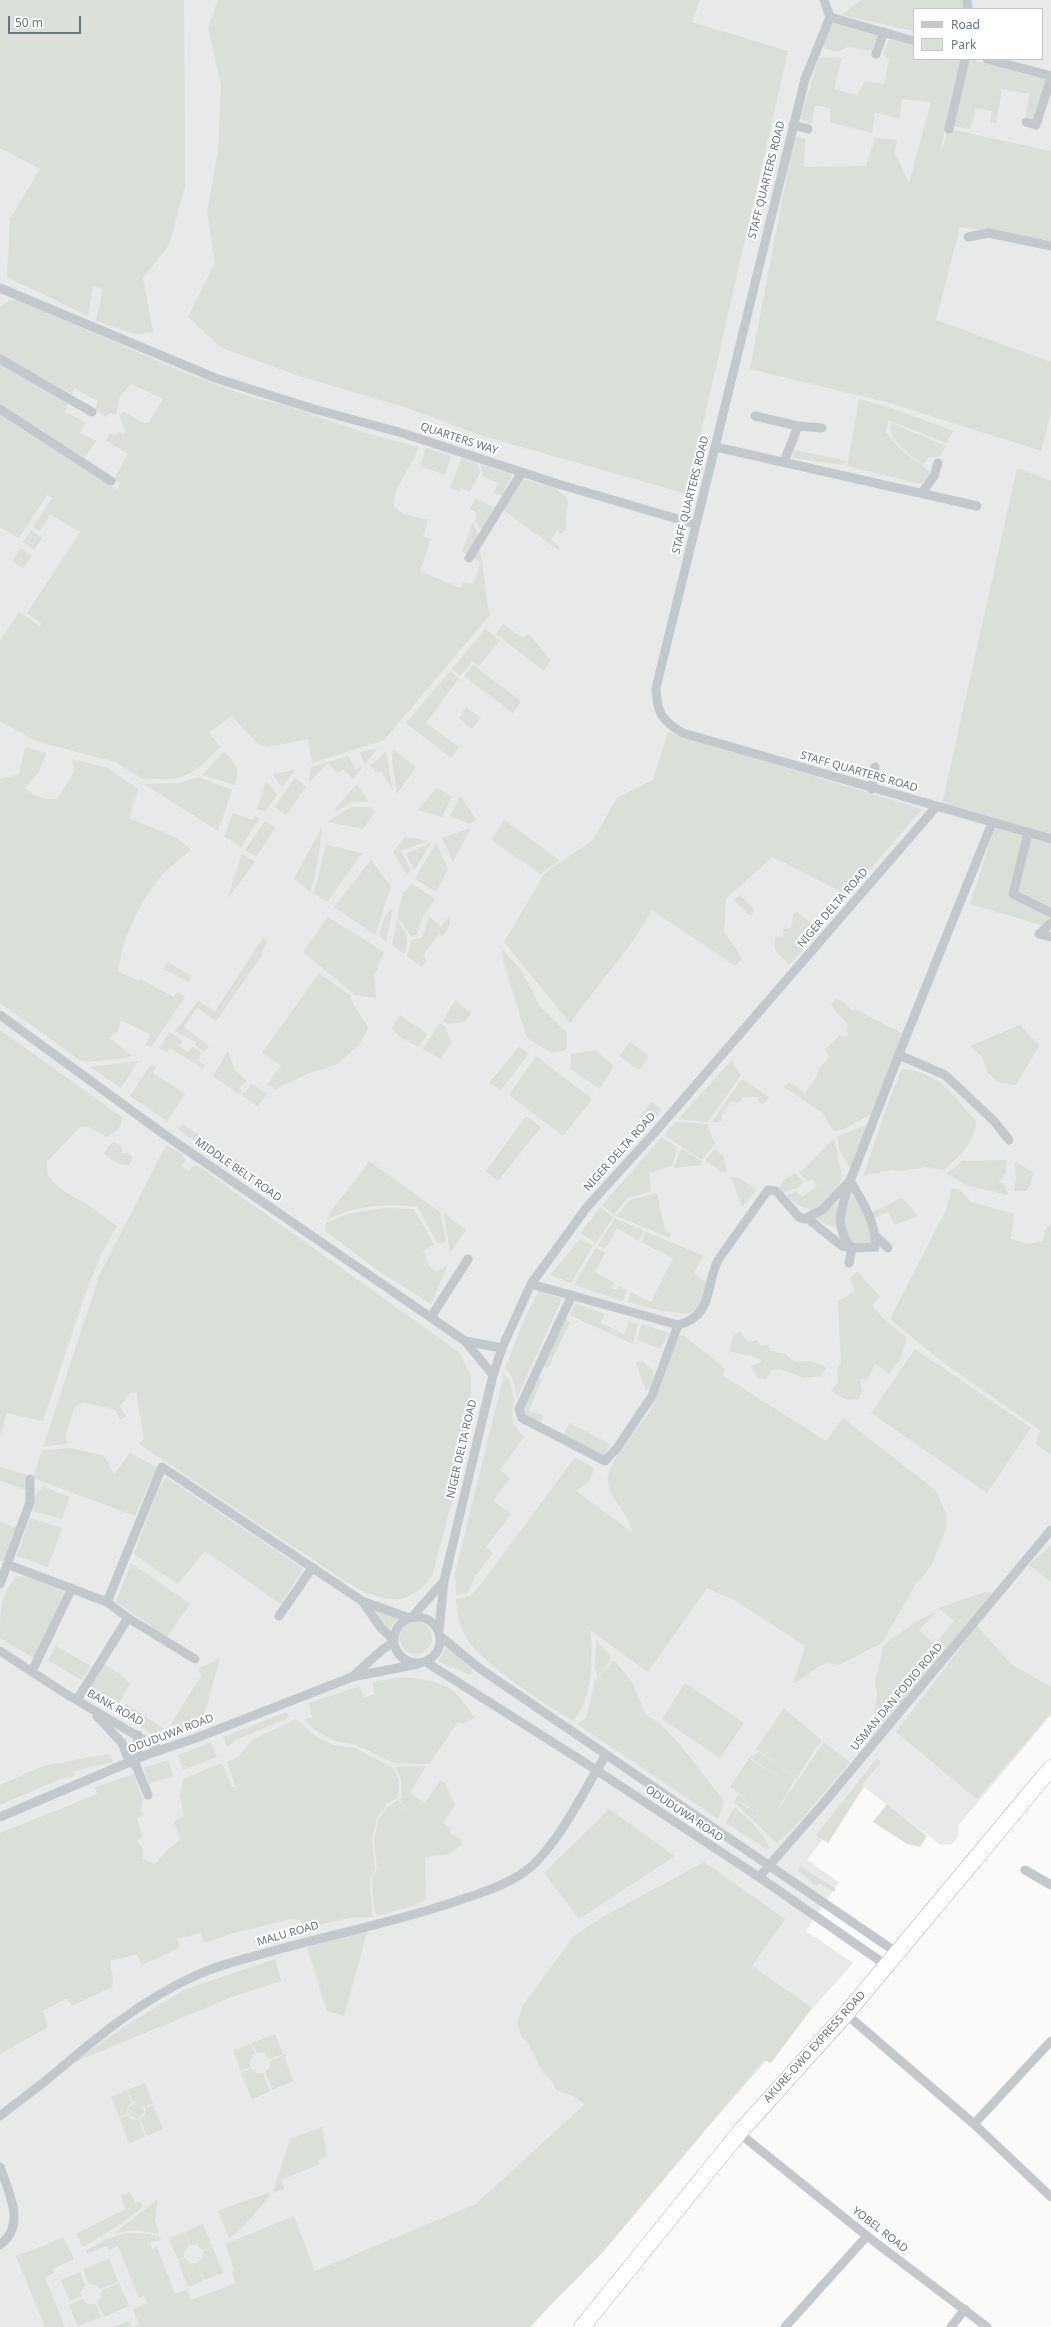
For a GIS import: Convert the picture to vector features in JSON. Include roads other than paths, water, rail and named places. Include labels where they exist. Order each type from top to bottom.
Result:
[{"type":"highway","name":"AKURE-OWO EXPRESS ROAD","points":[[582,2327],[739,2132],[846,2014],[896,1952],[1051,1768]]},
{"type":"street","points":[[824,0],[830,17],[913,41]]},
{"type":"street","name":"STAFF QUARTERS ROAD","points":[[830,17],[804,79],[656,688],[656,704],[660,715],[667,723],[683,732],[936,808],[1051,839]]},
{"type":"street","points":[[876,54],[884,32]]},
{"type":"street","points":[[950,129],[965,60]]},
{"type":"street","points":[[991,60],[1051,77],[1036,125],[1026,122]]},
{"type":"street","points":[[793,125],[808,129]]},
{"type":"street","points":[[968,237],[989,233],[1051,246]]},
{"type":"street","name":"QUARTERS WAY","points":[[0,288],[215,378],[314,409],[402,433],[522,472],[695,524]]},
{"type":"street","points":[[0,359],[92,412]]},
{"type":"street","points":[[0,409],[111,481]]},
{"type":"street","points":[[755,416],[798,426],[822,428]]},
{"type":"street","points":[[784,462],[798,426]]},
{"type":"street","points":[[716,446],[977,506]]},
{"type":"street","points":[[922,493],[934,476],[938,463]]},
{"type":"street","points":[[469,558],[522,472]]},
{"type":"street","points":[[872,789],[876,767]]},
{"type":"street","name":"NIGER DELTA ROAD","points":[[440,1633],[444,1581],[493,1375],[502,1348],[531,1284],[587,1207],[656,1131],[936,808]]},
{"type":"street","points":[[852,1248],[843,1238],[839,1219],[850,1181],[898,1055],[992,823]]},
{"type":"street","points":[[1028,833],[1013,894],[1051,913]]},
{"type":"street","points":[[1051,923],[1039,934],[1051,937]]},
{"type":"street","name":"MIDDLE BELT ROAD","points":[[0,1015],[167,1136],[465,1341],[493,1375]]},
{"type":"street","points":[[898,1055],[945,1075],[994,1121],[1009,1140]]},
{"type":"street","points":[[807,1218],[822,1210],[850,1181]]},
{"type":"street","points":[[850,1181],[864,1204],[876,1236],[888,1248]]},
{"type":"street","points":[[531,1284],[678,1326],[691,1322],[701,1312],[708,1299],[712,1271],[718,1260],[768,1190],[776,1191],[799,1217],[807,1218],[842,1246],[852,1248],[875,1247],[876,1236]]},
{"type":"street","points":[[849,1262],[852,1248]]},
{"type":"street","points":[[431,1317],[468,1259]]},
{"type":"street","points":[[572,1295],[519,1408],[522,1418],[604,1461],[617,1448],[652,1396],[678,1326]]},
{"type":"street","name":"MIDDLE BELT ROAD","points":[[465,1341],[502,1348]]},
{"type":"street","points":[[107,1602],[162,1467],[362,1601],[410,1618],[428,1619],[440,1633],[479,1668],[896,1952]]},
{"type":"street","points":[[0,1584],[9,1564],[30,1502],[30,1479]]},
{"type":"street","name":"USMAN DAN FODIO ROAD","points":[[759,1877],[823,1804],[1051,1530]]},
{"type":"street","points":[[9,1564],[107,1602],[128,1618],[195,1659]]},
{"type":"street","points":[[279,1616],[312,1568]]},
{"type":"street","points":[[422,1663],[409,1662],[402,1658],[396,1651],[394,1641],[401,1623],[410,1618],[444,1581]]},
{"type":"street","points":[[32,1671],[72,1588]]},
{"type":"street","points":[[362,1601],[385,1634],[394,1641]]},
{"type":"street","points":[[77,1700],[128,1618]]},
{"type":"street","points":[[352,1677],[422,1663],[438,1651],[440,1633]]},
{"type":"street","points":[[352,1677],[394,1641]]},
{"type":"street","name":"BANK ROAD","points":[[0,1651],[77,1700],[161,1750]]},
{"type":"street","name":"ODUDUWA ROAD","points":[[422,1663],[466,1687],[596,1770],[759,1877],[886,1966]]},
{"type":"street","name":"ODUDUWA ROAD","points":[[0,1816],[133,1761],[352,1677]]},
{"type":"street","name":"BANK ROAD","points":[[77,1700],[105,1723],[122,1742],[133,1761],[148,1795]]},
{"type":"street","points":[[133,1761],[138,1735]]},
{"type":"street","name":"MALU ROAD","points":[[0,2116],[98,2036],[135,2009],[172,1986],[202,1973],[246,1959],[349,1929],[419,1914],[495,1888],[517,1877],[532,1865],[545,1850],[582,1795],[606,1755]]},
{"type":"street","points":[[1025,1870],[1051,1885]]},
{"type":"street","points":[[845,1936],[854,1924]]},
{"type":"street","points":[[846,2014],[974,2124],[1051,2197]]},
{"type":"street","points":[[974,2124],[1051,2041]]},
{"type":"street","name":"YOBEL ROAD","points":[[739,2132],[867,2236],[987,2327]]},
{"type":"street","points":[[0,2166],[14,2210],[13,2229],[7,2240],[0,2244]]},
{"type":"street","points":[[785,2327],[867,2236]]},
{"type":"street","points":[[951,2327],[964,2309]]}]
